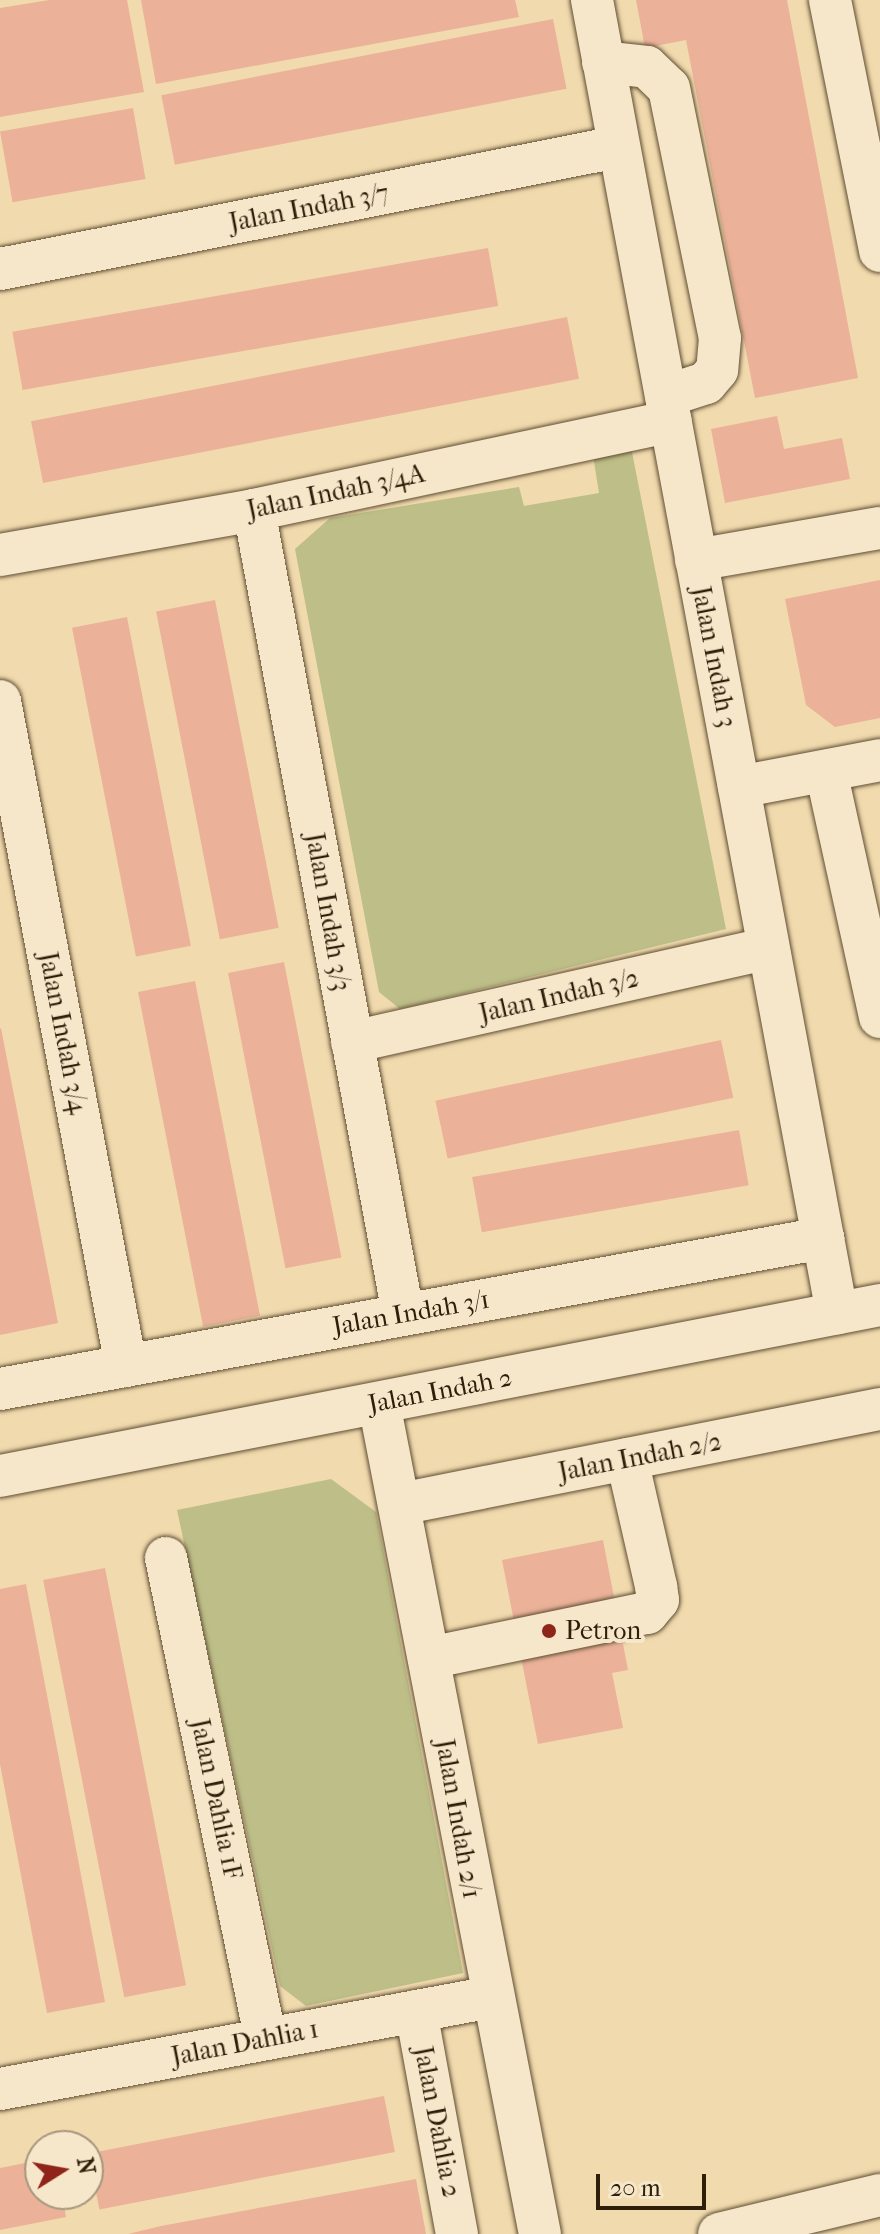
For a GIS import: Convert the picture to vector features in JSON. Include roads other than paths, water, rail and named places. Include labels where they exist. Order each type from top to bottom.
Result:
[{"type":"street","name":"Jalan Indah 3","points":[[592,0],[617,147],[739,787],[766,949],[837,1313]]},
{"type":"street","points":[[830,0],[880,251]]},
{"type":"street","name":"Jalan Indah 3/4A","points":[[0,555],[254,510],[668,408],[706,383],[717,370],[720,338],[669,88],[647,67],[603,62]]},
{"type":"street","name":"Jalan Indah 3/7","points":[[0,269],[617,147]]},
{"type":"street","name":"Jalan Indah 3/3","points":[[254,510],[403,1314]]},
{"type":"street","points":[[696,560],[880,528]]},
{"type":"street","name":"Jalan Indah 3/4","points":[[0,701],[126,1366]]},
{"type":"street","points":[[739,787],[880,760]]},
{"type":"street","points":[[826,771],[873,963],[880,1017]]},
{"type":"street","name":"Jalan Indah 3/2","points":[[352,1042],[766,949]]},
{"type":"street","name":"Jalan Indah 3/1","points":[[0,1389],[823,1238]]},
{"type":"street","name":"Jalan Indah 2","points":[[0,1476],[880,1305]]},
{"type":"street","name":"Jalan Indah 2/1","points":[[379,1403],[491,1997],[540,2234]]},
{"type":"street","name":"Jalan Indah 2/2","points":[[400,1504],[880,1409]]},
{"type":"street","points":[[429,1658],[647,1613],[658,1600],[627,1459]]},
{"type":"street","name":"Jalan Dahlia 1F","points":[[166,1558],[266,2039]]},
{"type":"street","name":"Jalan Dahlia 1","points":[[0,2089],[491,1997]]},
{"type":"street","name":"Jalan Dahlia 2","points":[[416,2011],[457,2234]]},
{"type":"street","points":[[719,2234],[880,2195]]},
{"type":"place","name":"Petron","points":[[549,1631]]}]
